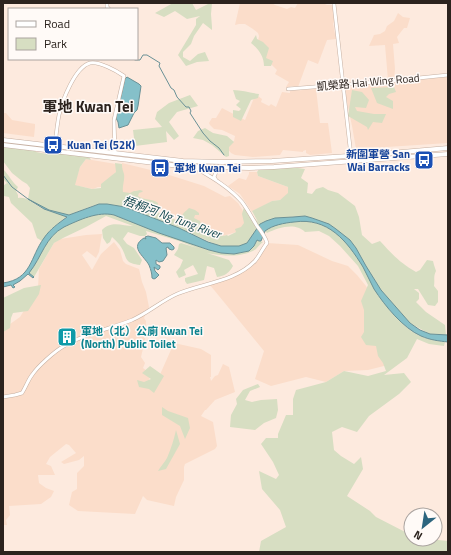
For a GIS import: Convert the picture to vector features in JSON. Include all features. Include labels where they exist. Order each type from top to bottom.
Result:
[{"type":"main road","points":[[3,140],[183,161],[222,162],[250,162],[351,156],[448,148]]},
{"type":"main road","points":[[3,145],[180,166],[222,168],[249,168],[448,154]]},
{"type":"street","points":[[334,4],[351,156]]},
{"type":"street","points":[[87,60],[88,64]]},
{"type":"street","points":[[55,146],[61,109],[75,76],[83,67],[94,63],[105,66],[124,76],[114,120],[115,153]]},
{"type":"street","name":"凱榮路 Hai Wing Road","points":[[288,89],[448,75]]},
{"type":"street","points":[[50,138],[50,145]]},
{"type":"street","points":[[3,397],[15,396],[22,393],[37,368],[63,347],[75,340],[136,318],[178,294],[237,274],[256,259],[266,242],[247,210],[230,191],[216,180],[194,167]]},
{"type":"street","points":[[216,180],[214,178],[216,173],[222,168]]},
{"type":"shaded area","points":[[240,3],[272,3],[287,9],[291,7],[295,8],[298,3],[323,3],[333,5],[333,24],[336,39],[327,40],[318,64],[308,60],[298,87],[291,86],[288,88],[286,87],[289,82],[275,74],[277,70],[266,59],[258,41],[258,33],[245,24],[235,25]]},
{"type":"shaded area","points":[[398,13],[403,17],[410,18],[407,28],[404,28],[397,37],[399,43],[393,44],[395,69],[394,79],[388,80],[385,45],[369,46],[374,35],[385,31],[387,26],[394,21]]},
{"type":"shaded area","points":[[448,77],[448,143],[356,149],[344,88]]},
{"type":"shaded area","points":[[316,89],[320,123],[328,123],[332,153],[310,155],[306,153],[306,150],[303,152],[283,150],[280,155],[253,157],[235,155],[226,147],[234,141],[235,136],[222,130],[214,129],[209,123],[212,118],[216,118],[222,108],[245,120],[254,98],[258,96],[262,99],[261,102],[269,106],[271,104],[276,107],[282,92],[290,93],[290,91]]},
{"type":"shaded area","points":[[3,113],[6,113],[12,120],[35,124],[34,137],[3,133]]},
{"type":"shaded area","points":[[86,159],[116,164],[116,172],[103,187],[93,189],[74,185],[80,167]]},
{"type":"shaded area","points":[[122,163],[163,173],[204,186],[225,197],[230,196],[238,203],[253,227],[223,236],[122,193]]},
{"type":"shaded area","points":[[249,172],[257,172],[258,176],[288,187],[289,194],[280,200],[272,201],[252,212],[240,194],[228,186],[239,178],[246,180]]},
{"type":"shaded area","points":[[102,234],[99,252],[96,258],[87,251],[82,255],[92,270],[101,254],[114,242],[120,250],[123,261],[126,264],[139,269],[149,307],[144,318],[146,321],[145,340],[141,357],[145,363],[143,368],[151,374],[148,383],[154,388],[174,343],[201,349],[211,355],[211,381],[218,375],[223,364],[229,367],[235,392],[215,400],[201,416],[213,422],[217,446],[215,449],[185,464],[184,480],[176,497],[174,506],[147,500],[143,496],[135,514],[78,511],[69,505],[72,492],[77,489],[77,473],[84,466],[84,456],[79,460],[64,464],[61,462],[76,453],[69,445],[66,444],[50,457],[46,464],[51,466],[55,475],[38,475],[39,483],[54,491],[51,497],[41,504],[9,506],[10,515],[6,520],[7,525],[3,525],[3,329],[20,317],[38,288],[39,269],[54,243],[60,239]]},
{"type":"shaded area","points":[[267,243],[298,245],[332,261],[348,266],[366,286],[379,309],[409,346],[384,366],[368,370],[344,371],[326,382],[306,377],[271,386],[255,379],[264,351],[210,285],[238,275],[256,260]]},
{"type":"green space","points":[[173,3],[192,3],[196,10],[212,3],[212,30],[203,23],[194,36],[191,44],[183,52],[183,57],[190,61],[198,54],[205,52],[209,61],[197,62],[186,66],[178,55],[196,25],[196,19],[200,16],[187,19],[175,11],[164,17],[155,13]]},
{"type":"green space","points":[[256,35],[257,39],[269,48],[266,58],[273,61],[271,66],[264,66],[260,53],[251,43]]},
{"type":"green space","points":[[394,87],[396,92],[389,94],[386,97],[393,101],[393,109],[377,103],[371,88]]},
{"type":"green space","points":[[233,90],[259,94],[258,98],[251,100],[241,121],[233,117],[233,110],[239,111],[241,109],[236,105],[240,101],[236,99]]},
{"type":"green space","points":[[352,90],[362,92],[369,100],[366,108],[355,107],[357,111],[374,114],[386,114],[382,123],[373,122],[368,130],[367,127],[348,116]]},
{"type":"green space","points":[[190,95],[198,106],[177,112],[169,122],[179,136],[174,140],[166,131],[167,142],[135,146],[133,130],[162,127],[155,119],[157,112],[169,103]]},
{"type":"green space","points":[[205,128],[213,133],[227,136],[234,142],[229,147],[229,156],[226,157],[212,145],[203,140],[193,138],[198,131]]},
{"type":"green space","points":[[3,146],[35,150],[36,152],[47,154],[54,153],[89,157],[91,160],[86,159],[80,167],[75,185],[92,189],[101,188],[101,184],[116,172],[115,163],[122,164],[124,174],[123,192],[130,193],[140,190],[143,191],[139,193],[138,196],[156,201],[158,203],[156,211],[179,221],[182,221],[182,215],[189,208],[195,210],[199,213],[199,215],[195,215],[194,218],[200,221],[202,227],[223,236],[228,236],[236,232],[235,229],[241,227],[244,223],[242,214],[244,207],[258,222],[252,211],[272,201],[280,200],[288,193],[288,187],[258,176],[257,172],[260,168],[281,169],[291,167],[305,169],[301,178],[308,183],[307,193],[312,194],[316,189],[323,187],[338,193],[355,206],[359,217],[362,235],[372,244],[380,241],[401,262],[416,272],[420,270],[427,260],[433,261],[436,271],[434,286],[438,291],[438,302],[435,306],[428,305],[418,289],[414,289],[419,293],[419,299],[416,302],[426,312],[445,325],[446,335],[430,334],[410,323],[381,290],[350,240],[329,224],[305,216],[275,218],[260,224],[247,243],[239,246],[221,246],[125,207],[99,204],[69,215],[49,210],[28,199],[30,188],[12,173],[3,161]]},
{"type":"green space","points":[[3,169],[18,187],[16,191],[18,198],[25,198],[43,209],[67,216],[50,230],[42,241],[37,238],[32,223],[11,203],[9,197],[4,196],[3,186],[7,183],[3,179]]},
{"type":"green space","points":[[100,214],[111,214],[199,247],[221,253],[233,254],[245,252],[253,248],[257,240],[263,242],[256,249],[245,254],[219,255],[207,253],[229,260],[233,266],[230,271],[217,277],[214,268],[207,266],[204,280],[187,284],[185,278],[198,274],[193,265],[184,270],[186,275],[179,278],[176,272],[183,260],[174,255],[179,244],[181,243],[197,248],[146,231],[147,234],[145,236],[128,232],[123,239],[127,244],[134,248],[142,260],[140,265],[131,263],[128,261],[119,244],[112,237],[110,242],[107,244],[103,238],[102,230],[113,224],[133,226],[106,216],[54,243],[34,277],[29,273],[52,235],[58,230],[78,220]]},
{"type":"green space","points":[[296,221],[308,221],[328,227],[343,239],[357,256],[378,294],[399,321],[424,338],[445,342],[444,346],[429,344],[417,339],[407,358],[384,375],[404,373],[411,382],[399,394],[369,416],[357,432],[342,427],[332,432],[334,450],[354,464],[361,457],[363,469],[347,496],[370,511],[376,517],[403,531],[403,547],[443,547],[443,540],[448,541],[448,552],[259,552],[261,541],[286,527],[280,510],[262,489],[259,471],[276,479],[279,475],[273,462],[261,444],[266,438],[278,438],[278,434],[286,415],[293,415],[293,399],[296,390],[326,382],[344,371],[368,376],[386,371],[378,356],[376,346],[366,345],[361,337],[364,332],[364,310],[361,301],[368,285],[358,266],[329,236],[319,231],[305,232],[296,227],[286,227],[267,233],[265,231],[275,225]]},
{"type":"green space","points":[[41,285],[39,294],[28,311],[13,313],[10,328],[3,332],[3,298],[24,288]]},
{"type":"green space","points":[[150,366],[164,376],[154,393],[149,389],[139,387],[137,380],[144,382],[151,379],[142,373]]},
{"type":"green space","points":[[258,384],[260,387],[250,391],[245,400],[252,402],[277,399],[278,410],[276,418],[264,423],[255,430],[230,427],[231,415],[237,404],[236,399],[243,390]]},
{"type":"green space","points":[[162,407],[168,411],[188,418],[190,428],[185,439],[180,426],[162,415]]},
{"type":"green space","points":[[176,430],[180,444],[166,469],[158,471],[167,458]]},
{"type":"water","points":[[127,77],[141,86],[138,106],[128,125],[119,128],[116,118],[125,79]]},
{"type":"water","points":[[28,199],[49,210],[69,215],[99,204],[125,207],[221,246],[239,246],[247,243],[260,224],[275,218],[305,216],[312,218],[329,224],[350,240],[381,290],[410,323],[420,330],[430,334],[448,335],[448,342],[424,337],[408,328],[383,302],[374,289],[357,257],[343,240],[327,227],[306,221],[286,223],[272,227],[265,231],[261,241],[257,240],[249,251],[234,254],[209,250],[159,233],[114,215],[95,215],[64,227],[52,236],[29,273],[34,277],[33,278],[28,274],[13,285],[15,287],[13,288],[11,285],[3,287],[3,283],[13,281],[25,272],[46,235],[67,217],[44,209]]},
{"type":"water","points":[[148,236],[156,238],[162,243],[170,243],[174,247],[172,250],[168,247],[166,248],[167,255],[163,261],[159,262],[156,260],[156,264],[160,266],[160,268],[158,270],[154,267],[155,271],[159,275],[154,279],[152,278],[149,265],[139,252],[138,248],[140,241],[144,238],[146,239],[145,237]]},
{"type":"waterway","points":[[135,60],[140,60],[143,55],[147,55],[160,63],[159,66],[177,97],[186,107],[189,107],[191,111],[190,113],[203,133],[219,148],[224,155]]},
{"type":"waterway","points":[[3,175],[12,187],[28,199]]},
{"type":"place","name":"Kuan Tei (52K)","points":[[53,145]]},
{"type":"place","name":"新圍軍營 San Wai Barracks","points":[[424,160]]},
{"type":"place","name":"軍地 Kwan Tei","points":[[160,168]]},
{"type":"place","name":"軍地（北）公廁 Kwan Tei (North) Public Toilet","points":[[67,337]]},
{"type":"district","name":"軍地 Kwan Tei","points":[[88,106]]},
{"type":"water label","name":"梧桐河 Ng Tung River","points":[[172,217]]}]
